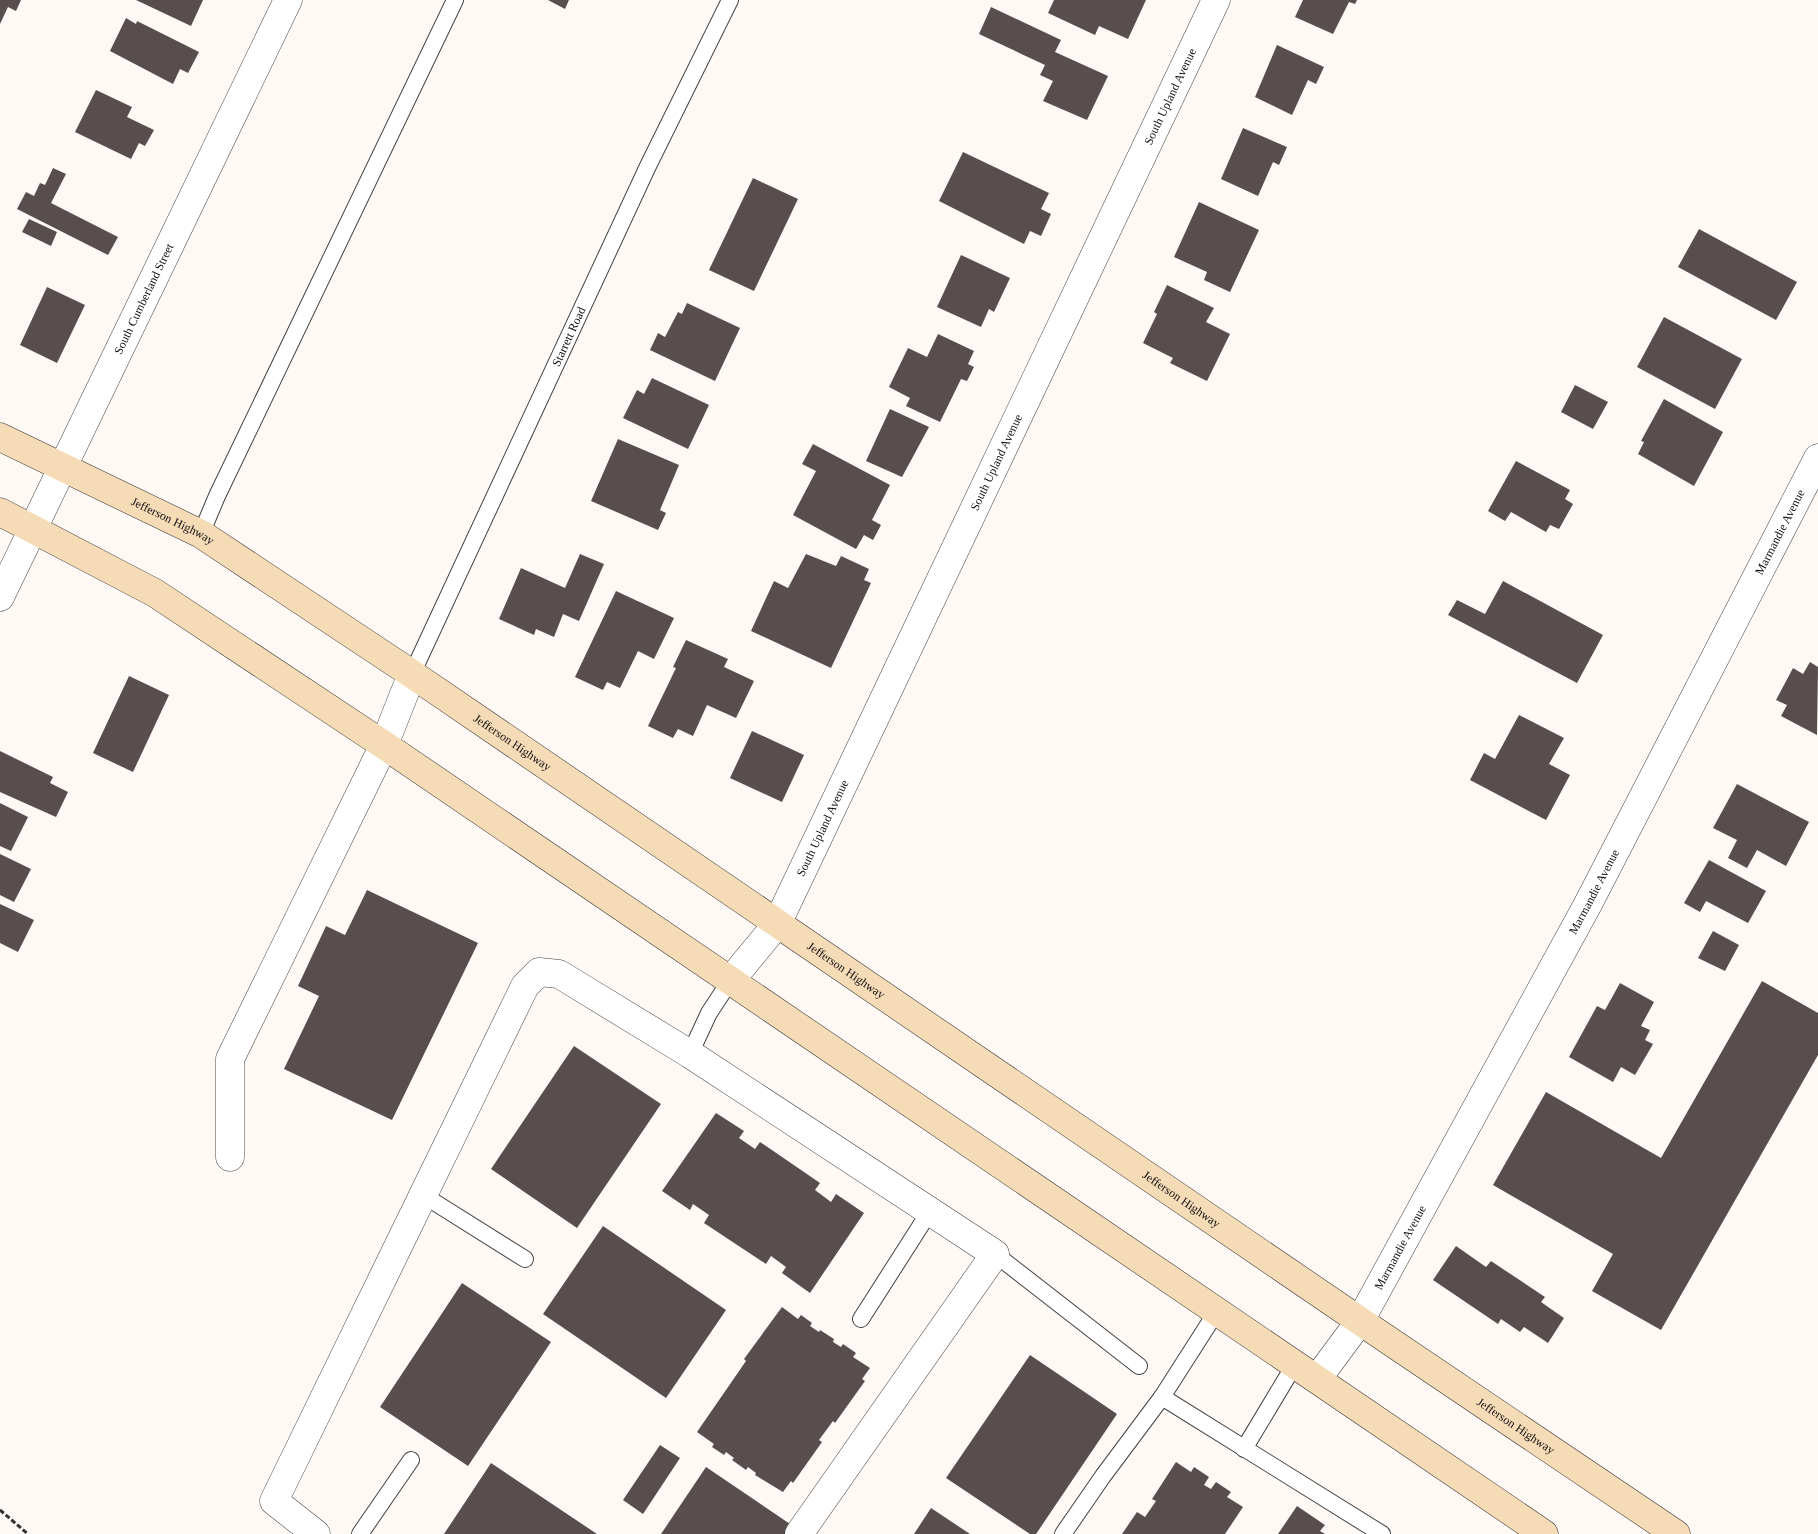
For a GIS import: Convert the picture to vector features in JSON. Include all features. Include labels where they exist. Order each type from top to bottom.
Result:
[{"type":"main road","name":"Jefferson Highway","points":[[0,437],[202,534],[412,674],[1360,1321],[1676,1534]]},
{"type":"main road","points":[[0,512],[155,593],[384,745],[1544,1534]]},
{"type":"street","name":"South Cumberland Street","points":[[0,597],[288,0]]},
{"type":"street","name":"South Upland Avenue","points":[[730,981],[777,924],[1216,0]]},
{"type":"street","name":"Marmandie Avenue","points":[[1306,1371],[1360,1321],[1588,904],[1818,458]]},
{"type":"street","points":[[230,1158],[230,1059],[384,745],[412,674]]},
{"type":"street","points":[[316,1534],[274,1501],[525,986],[539,972],[559,974],[690,1054],[995,1254],[799,1534]]},
{"type":"lane","points":[[202,534],[217,496],[455,0]]},
{"type":"lane","name":"Starrett Road","points":[[412,674],[648,166],[730,0]]},
{"type":"lane","points":[[690,1054],[709,1013],[730,981]]},
{"type":"lane","points":[[423,1195],[525,1259]]},
{"type":"lane","points":[[861,1319],[930,1211]]},
{"type":"lane","points":[[995,1254],[1139,1366]]},
{"type":"lane","points":[[1063,1534],[1103,1476],[1162,1398],[1217,1311]]},
{"type":"lane","points":[[1244,1449],[1306,1371]]},
{"type":"lane","points":[[1162,1398],[1382,1534]]},
{"type":"lane","points":[[360,1534],[411,1460]]},
{"type":"path","points":[[0,1510],[28,1534]]},
{"type":"building","points":[[0,0],[21,0],[16,11],[8,7],[0,24]]},
{"type":"building","points":[[136,0],[203,0],[191,26]]},
{"type":"building","points":[[548,0],[569,0],[565,9]]},
{"type":"building","points":[[1054,0],[1146,0],[1128,39],[1099,26],[1095,35],[1048,13]]},
{"type":"building","points":[[1303,0],[1357,0],[1355,4],[1349,2],[1333,34],[1295,17]]},
{"type":"building","points":[[991,7],[1061,40],[1055,52],[1108,76],[1087,120],[1043,101],[1053,81],[1040,75],[1045,65],[979,34]]},
{"type":"building","points":[[126,18],[136,24],[137,21],[199,52],[188,73],[180,69],[173,84],[110,51]]},
{"type":"building","points":[[1277,45],[1324,67],[1316,84],[1308,80],[1292,115],[1255,97]]},
{"type":"building","points":[[96,90],[132,107],[127,117],[154,130],[145,146],[139,143],[131,159],[75,132]]},
{"type":"building","points":[[1243,128],[1287,147],[1279,165],[1273,162],[1258,196],[1221,179]]},
{"type":"building","points":[[963,152],[1049,193],[1041,209],[1051,214],[1041,236],[1030,231],[1024,244],[939,201]]},
{"type":"building","points":[[53,168],[66,174],[51,203],[118,237],[108,255],[17,209],[26,192],[34,196],[40,183],[45,185]]},
{"type":"building","points":[[753,178],[798,199],[754,291],[709,270]]},
{"type":"building","points":[[1199,202],[1259,230],[1230,292],[1204,280],[1207,272],[1174,257]]},
{"type":"building","points":[[29,219],[57,232],[51,246],[22,232]]},
{"type":"building","points":[[1699,229],[1797,282],[1776,320],[1678,267]]},
{"type":"building","points":[[961,255],[1010,278],[994,312],[989,309],[981,327],[937,307]]},
{"type":"building","points":[[1167,285],[1214,308],[1206,322],[1230,334],[1207,381],[1170,363],[1173,358],[1143,343],[1157,314],[1154,312]]},
{"type":"building","points":[[47,287],[85,305],[57,363],[20,345]]},
{"type":"building","points":[[687,303],[740,328],[715,381],[650,350],[658,333],[665,337],[678,312],[682,314]]},
{"type":"building","points":[[1664,317],[1742,359],[1715,409],[1637,367]]},
{"type":"building","points":[[938,334],[974,351],[968,364],[974,367],[967,381],[961,379],[940,422],[906,406],[910,398],[889,387],[908,348],[927,357]]},
{"type":"building","points":[[652,378],[709,405],[688,449],[623,418],[637,390],[644,394]]},
{"type":"building","points":[[1575,385],[1608,402],[1593,429],[1561,412]]},
{"type":"building","points":[[1664,399],[1723,432],[1694,486],[1638,454],[1644,442],[1641,441]]},
{"type":"building","points":[[890,409],[929,427],[902,477],[866,461]]},
{"type":"building","points":[[618,439],[679,465],[660,510],[666,513],[658,530],[591,501]]},
{"type":"building","points":[[813,444],[890,485],[872,520],[881,525],[873,540],[864,535],[856,549],[793,515],[816,471],[802,464]]},
{"type":"building","points":[[1516,461],[1570,490],[1565,499],[1573,504],[1559,529],[1550,525],[1546,532],[1511,512],[1505,521],[1488,511]]},
{"type":"building","points":[[580,554],[604,564],[579,621],[563,614],[554,637],[536,629],[534,635],[499,619],[521,568],[565,588]]},
{"type":"building","points":[[806,554],[836,566],[841,556],[869,569],[864,580],[871,583],[831,668],[751,631],[774,581],[788,588]]},
{"type":"building","points":[[1503,581],[1603,635],[1577,683],[1448,615],[1457,600],[1485,614]]},
{"type":"building","points":[[616,591],[674,618],[654,659],[638,651],[620,688],[607,682],[603,690],[575,677]]},
{"type":"building","points":[[686,640],[728,659],[724,667],[754,681],[736,718],[707,705],[693,736],[678,729],[673,738],[648,726],[676,668],[673,667]]},
{"type":"building","points":[[1810,662],[1818,667],[1817,735],[1781,716],[1787,705],[1776,700],[1793,668],[1803,674]]},
{"type":"building","points":[[129,676],[169,695],[133,772],[93,753]]},
{"type":"building","points":[[1519,715],[1564,738],[1549,764],[1570,775],[1546,820],[1470,780],[1484,753],[1495,759]]},
{"type":"building","points":[[752,731],[804,755],[782,802],[730,778]]},
{"type":"building","points":[[0,751],[53,777],[50,783],[68,792],[56,817],[0,792]]},
{"type":"building","points":[[1737,784],[1809,822],[1786,866],[1757,850],[1747,868],[1728,858],[1737,840],[1713,828]]},
{"type":"building","points":[[0,803],[28,817],[11,851],[0,846]]},
{"type":"building","points":[[0,854],[31,869],[14,902],[0,895]]},
{"type":"building","points":[[1709,860],[1766,891],[1748,923],[1706,901],[1700,912],[1684,903]]},
{"type":"building","points":[[367,890],[478,943],[392,1120],[284,1069],[319,996],[298,986],[326,926],[345,935]]},
{"type":"building","points":[[0,904],[34,920],[18,952],[0,943]]},
{"type":"building","points":[[1713,931],[1739,945],[1725,971],[1698,958]]},
{"type":"building","points":[[1762,981],[1818,1013],[1818,1055],[1661,1330],[1592,1291],[1613,1254],[1493,1185],[1546,1092],[1661,1158]]},
{"type":"building","points":[[1620,983],[1654,1002],[1641,1026],[1650,1030],[1645,1040],[1653,1044],[1635,1075],[1621,1067],[1613,1082],[1569,1057],[1597,1006],[1605,1010]]},
{"type":"building","points":[[574,1046],[661,1104],[577,1228],[491,1169]]},
{"type":"building","points":[[716,1113],[744,1131],[739,1138],[755,1149],[760,1142],[820,1183],[815,1190],[831,1202],[836,1194],[864,1213],[810,1293],[782,1273],[786,1267],[771,1256],[766,1264],[704,1223],[709,1215],[693,1204],[690,1210],[662,1191]]},
{"type":"building","points":[[603,1226],[726,1310],[666,1398],[543,1314]]},
{"type":"building","points":[[1456,1246],[1486,1267],[1491,1261],[1545,1297],[1541,1302],[1564,1318],[1548,1343],[1524,1327],[1520,1332],[1501,1319],[1498,1324],[1433,1280]]},
{"type":"building","points":[[462,1283],[551,1342],[468,1466],[380,1407]]},
{"type":"building","points":[[782,1307],[798,1319],[801,1315],[812,1323],[810,1326],[834,1339],[833,1342],[841,1347],[843,1344],[856,1353],[853,1357],[870,1368],[862,1379],[865,1381],[835,1423],[833,1421],[819,1440],[822,1442],[793,1483],[791,1481],[783,1492],[755,1475],[756,1473],[748,1467],[746,1470],[732,1460],[734,1458],[726,1452],[724,1455],[712,1447],[714,1444],[697,1432],[746,1361],[744,1359]]},
{"type":"building","points":[[1030,1355],[1117,1414],[1036,1534],[1030,1534],[946,1478]]},
{"type":"building","points":[[660,1445],[680,1458],[643,1514],[623,1500]]},
{"type":"building","points":[[1176,1462],[1191,1472],[1194,1467],[1209,1477],[1204,1485],[1211,1489],[1216,1482],[1231,1492],[1227,1497],[1243,1507],[1225,1534],[1122,1534],[1137,1512],[1145,1517],[1156,1501],[1152,1499]]},
{"type":"building","points":[[491,1463],[597,1534],[444,1534]]},
{"type":"building","points":[[706,1467],[793,1526],[787,1534],[661,1534]]},
{"type":"building","points":[[1297,1506],[1325,1525],[1320,1531],[1325,1534],[1278,1534]]},
{"type":"building","points":[[931,1508],[970,1534],[914,1534]]}]
